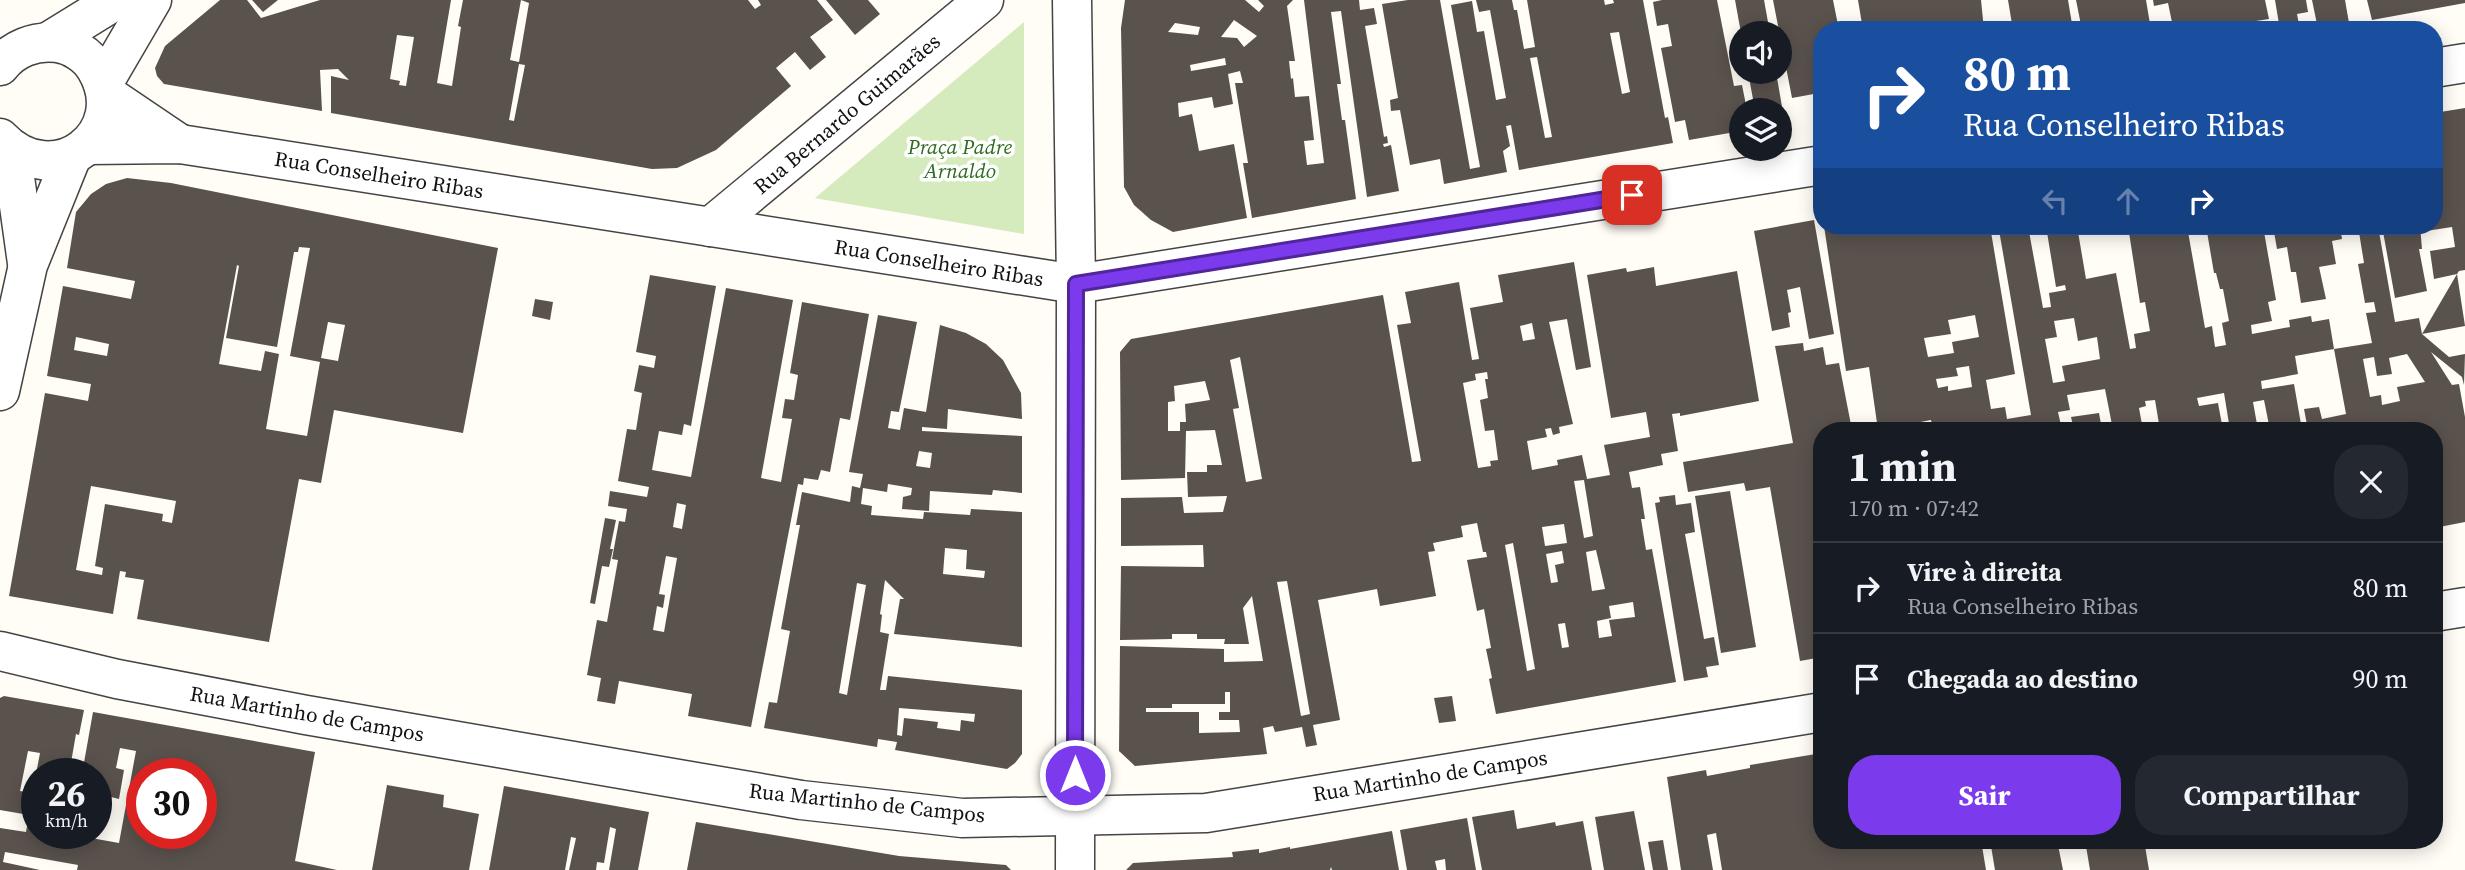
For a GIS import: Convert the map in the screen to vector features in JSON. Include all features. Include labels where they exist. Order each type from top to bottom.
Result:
[{"type":"street","points":[[18,52],[117,0]]},
{"type":"street","points":[[105,89],[152,0]]},
{"type":"street","name":"Rua Bernardo Guimarães","points":[[710,227],[984,0]]},
{"type":"street","points":[[1072,0],[1076,284],[1075,870]]},
{"type":"street","points":[[0,391],[28,265],[80,150],[99,131],[106,113],[105,89],[92,62],[80,52],[65,44],[18,52]]},
{"type":"street","points":[[2443,67],[2465,63]]},
{"type":"street","name":"Rua Conselheiro Ribas","points":[[105,89],[180,144]]},
{"type":"street","points":[[6,144],[28,265]]},
{"type":"street","name":"Rua Conselheiro Ribas","points":[[6,144],[25,157],[41,161],[58,160],[80,150],[180,144],[1076,284],[1813,166]]},
{"type":"street","points":[[2443,611],[2465,607]]},
{"type":"street","name":"Rua Martinho de Campos","points":[[0,651],[117,679],[306,715],[801,800],[962,818],[1206,813],[1813,713]]},
{"type":"green space","name":"Praça Padre Arnaldo","points":[[1024,22],[1024,234],[814,198],[815,198]]},
{"type":"building","points":[[220,0],[247,0],[261,18],[320,0],[451,0],[437,83],[452,86],[463,0],[521,0],[748,0],[755,9],[761,5],[758,0],[817,0],[833,20],[810,37],[826,57],[810,70],[795,52],[776,68],[791,86],[716,150],[677,168],[652,169],[331,113],[331,76],[349,80],[338,69],[320,70],[322,111],[164,84],[157,76],[155,68],[165,46]],"holes":[[[521,0],[529,3],[519,62],[510,60]],[[397,35],[414,37],[406,86],[399,85],[400,81],[390,79]],[[519,64],[525,65],[514,121],[509,120]]]},
{"type":"building","points":[[252,0],[278,0],[263,12]]},
{"type":"building","points":[[826,0],[868,0],[880,14],[855,35]]},
{"type":"building","points":[[1125,0],[1245,0],[1259,12],[1264,6],[1258,0],[1293,0],[1287,6],[1295,61],[1289,61],[1295,97],[1309,96],[1314,140],[1304,141],[1307,165],[1324,163],[1304,0],[1359,0],[1360,10],[1374,8],[1377,24],[1365,26],[1384,137],[1387,136],[1388,143],[1383,144],[1384,147],[1391,145],[1399,191],[1367,197],[1341,11],[1331,12],[1341,84],[1337,84],[1356,199],[1252,218],[1243,163],[1248,163],[1235,83],[1243,83],[1240,71],[1228,74],[1233,104],[1214,108],[1212,97],[1178,103],[1179,117],[1192,114],[1199,151],[1234,144],[1247,218],[1173,232],[1151,220],[1134,205],[1124,187],[1121,28]],"holes":[[[1234,20],[1257,36],[1244,47],[1237,38],[1221,37]],[[1175,23],[1200,27],[1198,35],[1168,32]],[[1225,58],[1226,65],[1191,71],[1190,65]]]},
{"type":"building","points":[[1408,0],[1440,0],[1470,169],[1480,167],[1451,5],[1472,1],[1477,32],[1484,31],[1496,100],[1506,98],[1490,10],[1479,12],[1476,0],[1512,0],[1514,10],[1517,10],[1524,49],[1535,47],[1527,0],[1604,0],[1605,5],[1614,3],[1613,0],[1643,0],[1665,118],[1668,117],[1673,143],[1519,170],[1511,125],[1506,126],[1510,146],[1503,151],[1507,172],[1444,184],[1440,159],[1410,165],[1400,110],[1391,111],[1390,100],[1398,98],[1382,4]],"holes":[[[1619,32],[1630,92],[1622,94],[1610,33]],[[1537,57],[1552,137],[1545,138],[1530,58]]]},
{"type":"building","points":[[1717,0],[1729,61],[1729,84],[1742,85],[1745,98],[1729,98],[1729,133],[1689,140],[1685,120],[1675,122],[1661,48],[1672,46],[1668,24],[1657,26],[1653,2]]},
{"type":"building","points":[[1735,0],[1764,0],[1768,21],[1739,21]]},
{"type":"building","points":[[1773,0],[1833,0],[1837,21],[1813,21],[1813,94],[1792,98],[1789,84],[1792,84],[1792,21],[1777,21]]},
{"type":"building","points":[[1858,0],[1981,0],[1983,21],[1862,21]]},
{"type":"building","points":[[2008,0],[2068,0],[2072,21],[2012,21]]},
{"type":"building","points":[[2076,0],[2146,0],[2150,21],[2080,21]]},
{"type":"building","points":[[2153,0],[2265,0],[2269,19],[2172,21],[2168,3],[2154,6]]},
{"type":"building","points":[[2275,0],[2306,0],[2308,12],[2297,14],[2298,21],[2278,21]]},
{"type":"building","points":[[2312,0],[2345,0],[2349,21],[2316,21]]},
{"type":"building","points":[[2367,0],[2465,0],[2465,3],[2372,20]]},
{"type":"building","points":[[1750,84],[1778,84],[1780,98],[1753,98]]},
{"type":"building","points":[[2465,108],[2465,270],[2457,274],[2434,279],[2430,251],[2455,247],[2452,227],[2443,228],[2443,112]]},
{"type":"building","points":[[127,178],[171,183],[498,248],[463,433],[334,410],[321,483],[299,479],[269,642],[137,619],[144,580],[125,577],[126,572],[120,571],[113,614],[9,596],[45,393],[88,401],[91,384],[47,376],[63,286],[131,299],[135,281],[67,268],[76,212],[91,194],[106,184]],"holes":[[[299,247],[310,248],[290,356],[320,362],[307,436],[266,429],[279,354],[265,351],[261,371],[219,364],[237,265],[239,266],[226,338],[277,347],[294,252],[298,252]],[[328,322],[345,325],[338,361],[321,358]],[[76,337],[109,344],[107,356],[74,350]],[[91,486],[176,501],[172,523],[162,521],[163,514],[105,504],[95,566],[103,568],[102,575],[76,570]]]},
{"type":"building","points":[[1813,220],[1813,235],[1817,235],[1834,334],[1809,339],[1800,287],[1787,290],[1791,312],[1788,313],[1790,327],[1772,331],[1754,231]]},
{"type":"building","points":[[1825,235],[1992,235],[2015,374],[1986,380],[1991,409],[2005,407],[2007,419],[2031,415],[2000,235],[2030,235],[2043,308],[2051,307],[2049,293],[2066,290],[2065,285],[2056,287],[2047,235],[2079,235],[2086,279],[2116,273],[2130,349],[2136,348],[2134,334],[2150,331],[2145,302],[2140,303],[2129,235],[2189,235],[2205,328],[2212,326],[2215,347],[2226,345],[2222,323],[2229,321],[2223,289],[2220,289],[2214,273],[2208,235],[2265,235],[2276,300],[2268,302],[2272,321],[2251,325],[2252,334],[2290,327],[2289,320],[2311,316],[2312,322],[2329,319],[2334,349],[2295,356],[2298,374],[2261,381],[2262,389],[2294,384],[2301,422],[2268,422],[2264,400],[2253,402],[2257,422],[2229,422],[2224,393],[2197,398],[2199,406],[2218,403],[2222,422],[2159,422],[2155,400],[2145,401],[2146,406],[2139,408],[2142,422],[2111,422],[2105,389],[2067,395],[2070,410],[2058,412],[2060,422],[1877,422],[1869,367],[1846,371]],"holes":[[[1975,315],[1979,337],[1952,342],[1954,353],[1928,357],[1924,338],[1951,334],[1948,320]],[[2074,318],[2078,341],[2097,337],[2100,359],[2062,366],[2065,381],[2053,383],[2045,339],[2057,337],[2054,321]],[[1969,366],[1972,387],[1948,391],[1948,386],[1938,388],[1936,379],[1958,376],[1956,368]]]},
{"type":"building","points":[[2275,235],[2341,235],[2342,239],[2332,241],[2336,264],[2319,267],[2326,299],[2301,303],[2296,272],[2291,272],[2287,247],[2277,249]]},
{"type":"building","points":[[2359,235],[2380,235],[2395,322],[2419,318],[2422,334],[2449,357],[2465,354],[2464,385],[2462,377],[2431,352],[2452,385],[2459,384],[2465,417],[2465,522],[2443,526],[2443,422],[2306,422],[2304,409],[2319,407],[2322,419],[2346,414],[2334,349],[2372,343],[2366,313],[2376,312],[2374,302],[2365,303],[2358,264],[2364,263]],"holes":[[[2407,354],[2425,382],[2397,387],[2400,401],[2382,405],[2381,395],[2370,397],[2363,359],[2374,357],[2377,376],[2392,374],[2389,358]]]},
{"type":"building","points":[[2384,235],[2421,235],[2422,249],[2419,249],[2427,291],[2395,298]]},
{"type":"building","points":[[1574,262],[1591,367],[1576,370],[1567,319],[1549,322],[1573,424],[1559,427],[1560,433],[1553,435],[1551,428],[1545,429],[1547,437],[1527,441],[1532,470],[1558,465],[1557,460],[1582,455],[1587,479],[1610,475],[1604,445],[1650,437],[1646,412],[1611,418],[1587,275],[1626,268],[1627,272],[1654,267],[1656,286],[1737,271],[1759,401],[1680,416],[1680,413],[1672,414],[1678,451],[1661,454],[1663,465],[1629,472],[1632,488],[1640,487],[1646,550],[1652,549],[1676,682],[1496,714],[1489,679],[1492,678],[1486,649],[1491,648],[1484,609],[1477,611],[1467,560],[1487,557],[1486,552],[1483,552],[1477,523],[1461,526],[1463,537],[1433,543],[1435,551],[1428,552],[1436,596],[1380,606],[1377,589],[1318,600],[1340,720],[1313,725],[1317,745],[1306,747],[1302,727],[1275,732],[1273,726],[1263,728],[1267,754],[1135,766],[1119,751],[1120,646],[1224,649],[1224,662],[1263,661],[1252,596],[1243,608],[1249,644],[1224,644],[1225,639],[1197,639],[1197,634],[1172,634],[1172,639],[1120,640],[1121,566],[1204,567],[1203,545],[1121,546],[1121,498],[1182,497],[1184,513],[1223,512],[1227,496],[1188,497],[1187,472],[1207,472],[1207,465],[1222,465],[1215,430],[1186,431],[1185,478],[1121,480],[1120,352],[1131,339],[1383,295],[1412,462],[1421,461],[1397,325],[1411,323],[1405,292],[1459,282],[1472,360],[1479,359],[1470,308],[1503,302],[1498,275]],"holes":[[[1532,323],[1535,339],[1523,341],[1520,326]],[[1240,357],[1262,479],[1246,482],[1233,409],[1239,408],[1230,360]],[[1487,372],[1488,379],[1485,379],[1488,398],[1480,400],[1485,431],[1494,430],[1498,460],[1490,461],[1491,466],[1478,468],[1463,383],[1476,380],[1475,374]],[[1205,381],[1210,400],[1185,404],[1186,422],[1180,422],[1180,431],[1168,431],[1168,402],[1175,401],[1174,386]],[[1584,480],[1593,536],[1584,538],[1574,481]],[[1564,524],[1567,543],[1545,546],[1542,527]],[[1513,543],[1535,669],[1527,671],[1505,545]],[[1596,550],[1605,589],[1592,591],[1586,552]],[[1562,551],[1564,563],[1555,565],[1558,582],[1551,583],[1546,554]],[[1287,581],[1310,714],[1301,716],[1277,582]],[[1633,602],[1635,617],[1609,620],[1612,636],[1599,638],[1597,621],[1611,618],[1609,606]],[[1565,623],[1569,647],[1562,648],[1558,624]],[[1225,692],[1230,692],[1230,712],[1219,712],[1219,720],[1239,720],[1240,732],[1199,733],[1199,712],[1146,712],[1146,708],[1172,708],[1172,704],[1225,704]]]},
{"type":"building","points":[[2457,274],[2465,326],[2422,334]]},
{"type":"building","points":[[650,275],[716,286],[691,426],[684,424],[682,435],[659,431],[652,470],[691,477],[726,288],[793,300],[761,478],[781,482],[792,419],[782,418],[785,399],[794,400],[798,375],[790,373],[802,302],[869,314],[850,420],[840,418],[830,472],[821,470],[818,480],[804,478],[803,485],[798,484],[751,727],[688,716],[692,694],[619,681],[615,704],[597,701],[601,678],[587,675],[597,620],[607,622],[618,560],[612,559],[619,521],[625,522],[627,509],[608,506],[610,491],[647,497],[649,487],[618,481],[627,429],[636,430],[642,393],[634,391],[639,365],[654,368],[656,356],[636,352]],"holes":[[[677,503],[686,505],[682,529],[673,527]],[[666,556],[677,558],[664,632],[653,630],[657,606],[663,608],[665,595],[659,594]]]},
{"type":"building","points":[[535,299],[553,302],[550,320],[532,316]]},
{"type":"building","points":[[878,315],[917,322],[899,412],[891,411],[888,428],[900,430],[904,408],[926,412],[940,325],[966,333],[986,344],[1003,360],[1021,393],[1022,419],[948,409],[947,429],[922,427],[922,431],[1022,436],[1022,493],[993,490],[992,495],[930,491],[929,511],[902,509],[903,497],[911,495],[912,488],[888,484],[887,492],[863,488],[861,504],[872,506],[871,515],[923,519],[924,512],[970,515],[971,509],[1022,512],[1022,647],[894,634],[900,599],[904,599],[885,580],[880,614],[880,632],[889,634],[880,690],[886,690],[888,676],[1022,690],[1022,754],[1007,769],[895,750],[897,742],[878,739],[877,747],[764,728],[769,702],[777,703],[790,631],[781,629],[800,525],[796,525],[802,492],[850,502],[852,486],[860,488],[863,474],[849,472]],"holes":[[[919,451],[932,453],[930,468],[916,466]],[[945,548],[967,550],[966,569],[985,571],[984,578],[943,574]],[[857,583],[866,585],[847,695],[839,693]],[[899,708],[975,714],[974,722],[961,720],[960,731],[937,728],[938,722],[904,718],[902,736],[897,735]]]},
{"type":"building","points":[[1803,343],[1804,351],[1823,347],[1826,365],[1839,363],[1850,422],[1813,422],[1813,659],[1800,661],[1770,487],[1746,491],[1744,483],[1688,492],[1683,462],[1793,443],[1775,346]]},
{"type":"building","points":[[2099,413],[2101,422],[2072,422],[2071,417]]},
{"type":"building","points":[[1730,491],[1756,647],[1721,653],[1695,496]]},
{"type":"building","points":[[1675,495],[1676,505],[1691,503],[1695,532],[1685,534],[1704,639],[1714,637],[1719,665],[1706,667],[1708,677],[1684,681],[1655,503],[1660,502],[1659,497]]},
{"type":"building","points":[[605,518],[616,520],[610,549],[613,549],[609,567],[602,566],[595,604],[590,603]]},
{"type":"building","points":[[4,696],[84,710],[72,758],[39,758],[40,753],[28,751],[27,758],[21,758],[21,814],[0,810],[0,698]]},
{"type":"building","points":[[1452,696],[1456,721],[1439,723],[1434,698]]},
{"type":"building","points":[[93,712],[315,752],[295,861],[337,870],[77,870],[78,865],[5,852],[3,862],[40,870],[0,870],[0,828],[21,831],[21,849],[112,849],[112,842],[119,843],[126,805],[126,849],[217,849],[217,758],[135,758],[136,751],[120,748],[116,768],[124,770],[119,799],[112,797],[112,758],[85,758]]},
{"type":"building","points":[[1813,754],[1813,849],[1982,849],[1986,870],[1722,870],[1716,833],[1707,835],[1713,870],[1681,870],[1667,777],[1706,770],[1707,776],[1750,768],[1750,765]]},
{"type":"building","points":[[387,785],[444,795],[443,807],[479,814],[469,870],[372,870]]},
{"type":"building","points":[[504,786],[649,812],[638,870],[609,870],[616,829],[610,827],[604,863],[597,862],[596,870],[569,870],[576,838],[571,837],[565,870],[489,870]]},
{"type":"building","points":[[1514,810],[1517,829],[1555,822],[1556,826],[1583,821],[1592,870],[1482,870],[1472,817]]},
{"type":"building","points":[[1634,811],[1645,870],[1604,870],[1595,817]]},
{"type":"building","points":[[1467,818],[1476,870],[1446,870],[1445,859],[1435,861],[1437,870],[1407,870],[1400,830]]},
{"type":"building","points":[[696,822],[899,856],[1006,865],[1011,870],[687,870]]},
{"type":"building","points":[[1392,831],[1399,870],[1332,870],[1331,867],[1330,870],[1126,870],[1133,863],[1233,857],[1232,852],[1259,849],[1259,853],[1290,849]]},
{"type":"building","points":[[1663,840],[1668,870],[1653,870],[1648,842]]},
{"type":"building","points":[[1992,849],[2059,849],[2063,870],[1995,870]]},
{"type":"building","points":[[2086,849],[2146,849],[2149,870],[2090,870]]},
{"type":"route","points":[[1075,775],[1076,284],[1632,195]]}]
